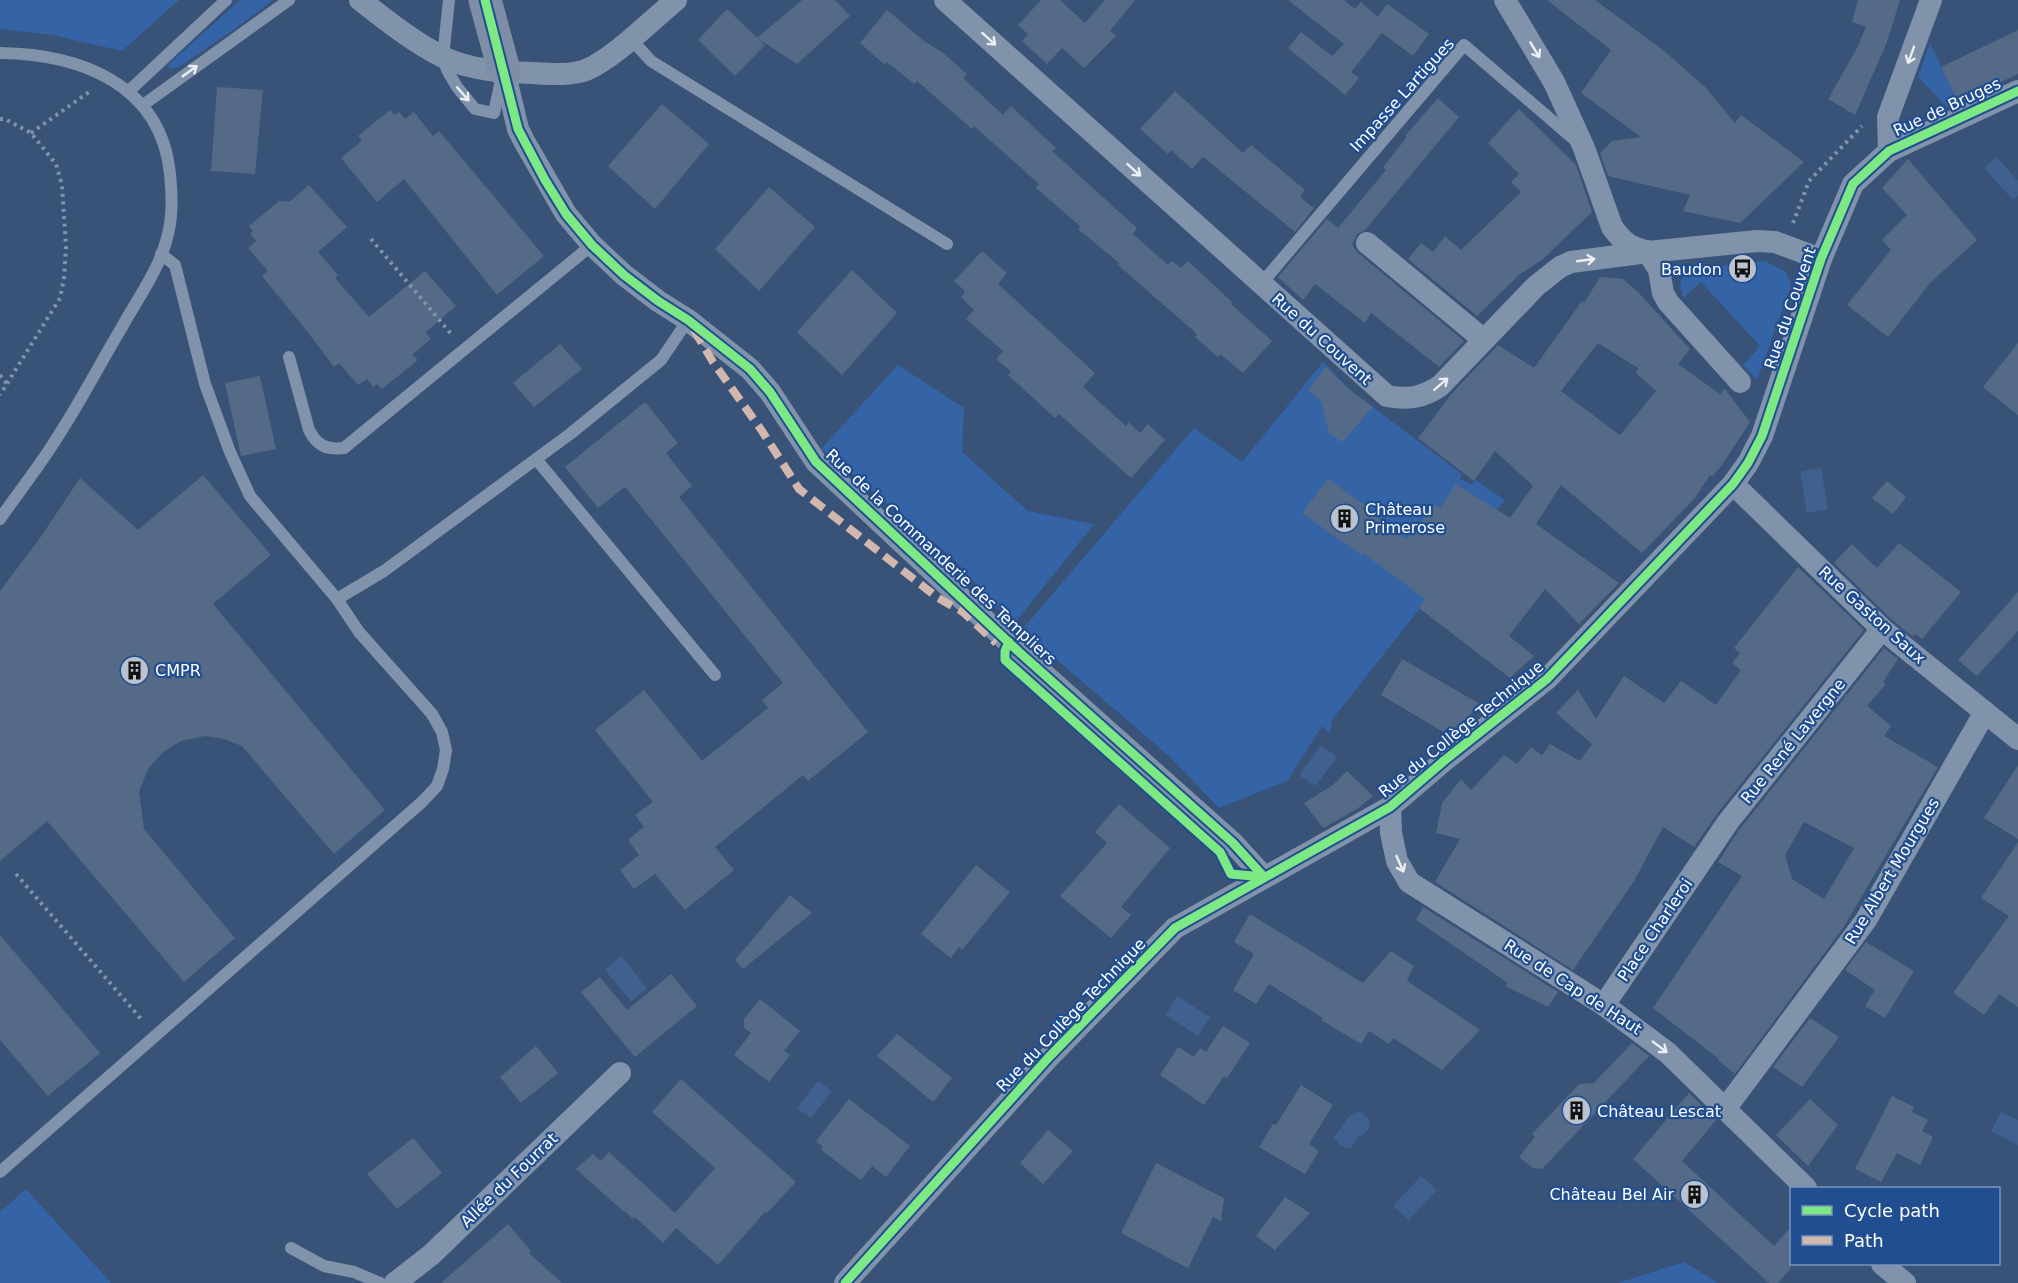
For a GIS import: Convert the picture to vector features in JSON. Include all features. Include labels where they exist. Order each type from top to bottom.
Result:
[{"type":"street","points":[[360,0],[397,28],[443,57],[484,70],[565,74],[585,70],[603,61],[676,0]]},
{"type":"street","points":[[485,0],[504,70]]},
{"type":"street","name":"Rue du Couvent","points":[[945,0],[1387,396],[1402,399],[1428,394],[1440,386],[1542,280],[1571,262],[1757,241],[1775,242],[1821,259]]},
{"type":"street","points":[[1505,0],[1554,82],[1584,148],[1612,227],[1620,239],[1632,248],[1648,252],[1659,270],[1668,302],[1740,382]]},
{"type":"street","points":[[1889,151],[1888,117],[1931,0]]},
{"type":"street","name":"Rue de la Commanderie des Templiers","points":[[504,70],[518,129],[524,141],[566,214],[592,245],[624,275],[688,320],[750,369],[770,392],[816,462],[1019,652],[1233,843],[1264,877]]},
{"type":"street","name":"Rue de Bruges","points":[[1889,151],[2018,91]]},
{"type":"street","name":"Rue du Couvent","points":[[1733,484],[1748,463],[1762,436],[1821,259],[1853,184],[1889,151]]},
{"type":"street","points":[[1367,243],[1484,340]]},
{"type":"street","name":"Rue Gaston Saux","points":[[1733,484],[1882,629],[2018,739]]},
{"type":"street","name":"Rue du Collège Technique","points":[[845,1283],[1049,1057],[1175,928],[1390,807],[1445,760],[1547,680],[1733,484]]},
{"type":"street","name":"Rue René Lavergne","points":[[1706,855],[1728,822],[1882,629]]},
{"type":"street","name":"Rue Albert Mourgues","points":[[1725,1109],[1866,920],[1985,712]]},
{"type":"street","name":"Rue de Cap de Haut","points":[[1390,807],[1391,833],[1396,861],[1409,882],[1604,1005],[1668,1053],[1805,1187]]},
{"type":"street","name":"Place Charleroi","points":[[1604,1005],[1706,855]]},
{"type":"street","name":"Allée du Fourrat","points":[[395,1283],[430,1255],[620,1073]]},
{"type":"street","points":[[1884,1265],[1905,1283]]},
{"type":"lane","points":[[129,91],[226,0]]},
{"type":"lane","points":[[143,105],[289,0]]},
{"type":"lane","points":[[449,0],[443,57],[447,70],[457,87],[475,109],[494,113],[504,70]]},
{"type":"lane","points":[[630,39],[651,61],[947,244]]},
{"type":"lane","name":"Impasse Lartigues","points":[[1261,284],[1464,45],[1584,148]]},
{"type":"lane","points":[[0,53],[61,59],[110,77],[129,91],[143,105],[160,132],[169,163],[173,201],[167,238],[155,270],[60,433],[0,519]]},
{"type":"lane","points":[[289,357],[309,430],[315,441],[333,449],[344,448],[592,245]]},
{"type":"lane","points":[[0,1172],[422,802],[437,786],[443,769],[446,750],[442,732],[432,714],[359,632],[337,599],[250,496],[230,452],[205,384],[175,265],[161,254]]},
{"type":"lane","points":[[337,599],[384,571],[536,459],[662,360],[688,320]]},
{"type":"lane","points":[[536,459],[715,675]]},
{"type":"lane","points":[[291,1248],[324,1266],[354,1272],[380,1283]]},
{"type":"path","points":[[0,119],[5,119],[31,133],[56,164],[62,185],[66,247],[60,298],[0,395]]},
{"type":"path","points":[[1787,246],[1809,181],[1832,157]]},
{"type":"path","points":[[371,239],[464,349]]},
{"type":"path","points":[[0,375],[7,384]]},
{"type":"path","points":[[16,874],[156,1036]]},
{"type":"shaded area","points":[[0,0],[179,0],[122,51],[52,35],[0,29]]},
{"type":"shaded area","points":[[240,0],[273,0],[179,67],[170,69],[168,67],[170,63]]},
{"type":"shaded area","points":[[1930,43],[1958,102],[1947,107],[1918,77]]},
{"type":"shaded area","points":[[1997,157],[2018,181],[2018,195],[2013,200],[1984,168]]},
{"type":"shaded area","points":[[1765,261],[1786,272],[1791,285],[1757,380],[1743,365],[1760,346],[1701,282],[1683,298],[1680,283],[1686,273],[1695,269]]},
{"type":"shaded area","points":[[1323,362],[1351,391],[1462,474],[1460,479],[1472,485],[1475,480],[1505,500],[1332,720],[1330,734],[1322,726],[1287,781],[1219,808],[1169,756],[1022,630],[1194,428],[1242,462]]},
{"type":"shaded area","points":[[898,365],[964,408],[962,452],[1028,511],[1094,524],[1013,625],[953,558],[821,449]]},
{"type":"shaded area","points":[[1821,468],[1828,509],[1807,513],[1800,472]]},
{"type":"shaded area","points":[[1321,745],[1337,757],[1315,786],[1299,775]]},
{"type":"shaded area","points":[[621,956],[647,988],[631,1001],[605,970]]},
{"type":"shaded area","points":[[1177,996],[1210,1017],[1198,1036],[1166,1015]]},
{"type":"shaded area","points":[[818,1081],[832,1091],[811,1118],[797,1108]]},
{"type":"shaded area","points":[[1357,1112],[1367,1117],[1370,1127],[1358,1137],[1351,1148],[1346,1148],[1334,1137],[1347,1120]]},
{"type":"shaded area","points":[[2001,1112],[2018,1120],[2018,1145],[1991,1131]]},
{"type":"shaded area","points":[[1421,1176],[1437,1190],[1409,1220],[1393,1206]]},
{"type":"shaded area","points":[[26,1189],[111,1283],[0,1283],[0,1212]]},
{"type":"shaded area","points":[[1684,1262],[1718,1283],[1618,1283]]},
{"type":"building","points":[[802,0],[835,0],[850,16],[797,64],[757,38]]},
{"type":"building","points":[[1041,0],[1060,0],[1085,23],[1105,0],[1135,0],[1110,31],[1116,36],[1084,68],[1062,48],[1047,64],[1022,41],[1028,34],[1018,25]]},
{"type":"building","points":[[1288,0],[1344,0],[1355,9],[1361,2],[1378,17],[1387,4],[1429,34],[1413,56],[1382,33],[1351,72],[1359,78],[1345,95],[1288,48],[1301,32],[1332,56],[1344,44]]},
{"type":"building","points":[[1547,0],[1595,0],[1663,50],[1705,87],[1735,123],[1741,115],[1804,162],[1740,223],[1683,211],[1690,195],[1608,176],[1600,153],[1612,141],[1641,137],[1581,93],[1611,50]]},
{"type":"building","points":[[1858,0],[1900,0],[1887,42],[1855,115],[1828,99],[1856,50],[1866,27],[1852,22]]},
{"type":"building","points":[[727,9],[765,45],[735,76],[698,40]]},
{"type":"building","points":[[887,10],[967,74],[963,78],[1003,115],[1011,106],[1056,148],[1052,151],[1137,228],[1133,234],[1168,265],[1172,261],[1181,268],[1188,261],[1272,341],[1243,373],[1220,354],[1218,357],[1195,337],[1197,334],[1078,229],[1080,226],[1036,188],[1039,184],[974,126],[972,129],[917,81],[914,84],[887,62],[885,65],[860,43]]},
{"type":"building","points":[[2018,30],[2018,74],[1958,102],[1941,67]]},
{"type":"building","points":[[217,87],[263,90],[255,174],[211,171]]},
{"type":"building","points":[[1175,91],[1243,153],[1251,145],[1305,190],[1300,197],[1314,208],[1295,232],[1203,157],[1192,169],[1171,150],[1168,154],[1140,129]]},
{"type":"building","points":[[1438,98],[1459,117],[1365,230],[1357,234],[1352,245],[1358,253],[1464,341],[1439,367],[1371,313],[1365,323],[1315,284],[1303,300],[1278,277],[1327,219],[1338,228],[1386,170],[1383,167],[1407,137],[1405,136]]},
{"type":"building","points":[[662,104],[709,144],[655,209],[608,166]]},
{"type":"building","points":[[1519,109],[1576,165],[1592,212],[1543,259],[1519,275],[1477,316],[1408,259],[1421,243],[1433,252],[1445,236],[1461,250],[1521,192],[1511,182],[1519,174],[1488,143]]},
{"type":"building","points":[[390,110],[395,115],[399,112],[405,119],[414,112],[433,136],[439,131],[544,256],[497,295],[404,179],[377,202],[341,158],[362,141],[358,136]]},
{"type":"building","points":[[1908,159],[1977,240],[1930,283],[1888,337],[1847,305],[1891,250],[1882,240],[1907,215],[1882,188]]},
{"type":"building","points":[[309,185],[347,227],[318,252],[338,275],[335,278],[369,317],[425,271],[456,306],[426,332],[431,339],[412,355],[418,360],[382,389],[377,384],[373,387],[367,379],[358,385],[339,363],[334,367],[262,276],[268,271],[248,248],[256,241],[250,234],[253,231],[249,226],[279,201],[289,202]]},
{"type":"building","points":[[769,187],[815,227],[759,291],[715,249]]},
{"type":"building","points":[[982,251],[1007,273],[998,284],[1095,373],[1083,387],[1126,426],[1128,422],[1140,433],[1148,424],[1165,440],[1131,478],[1059,414],[1055,418],[1008,375],[1011,372],[996,359],[1003,351],[966,319],[974,310],[961,297],[965,291],[954,281]]},
{"type":"building","points":[[852,270],[897,313],[842,375],[797,332]]},
{"type":"building","points":[[1600,277],[1623,279],[1638,292],[1690,349],[1678,364],[1720,394],[1725,389],[1750,422],[1722,465],[1712,477],[1710,475],[1695,498],[1642,553],[1561,485],[1536,524],[1619,583],[1579,624],[1545,589],[1509,636],[1534,656],[1510,678],[1419,608],[1425,599],[1363,553],[1361,555],[1302,513],[1328,479],[1407,539],[1435,505],[1440,508],[1456,484],[1510,518],[1533,486],[1495,451],[1474,481],[1418,438],[1453,392],[1498,345],[1534,368],[1582,301],[1584,303]],"holes":[[[1598,343],[1638,368],[1636,373],[1656,391],[1620,435],[1561,391]]]},
{"type":"building","points":[[2018,343],[2018,415],[1983,387]]},
{"type":"building","points":[[560,344],[582,369],[534,407],[513,383]]},
{"type":"building","points":[[1326,367],[1351,391],[1373,407],[1342,442],[1329,433],[1321,401],[1308,390]]},
{"type":"building","points":[[260,376],[276,449],[241,456],[225,383]]},
{"type":"building","points":[[645,402],[678,443],[666,453],[692,486],[679,497],[868,732],[808,781],[803,775],[715,847],[734,870],[685,910],[655,874],[634,889],[620,870],[639,855],[628,840],[644,827],[635,815],[653,802],[595,730],[644,690],[702,761],[768,708],[762,700],[783,683],[625,487],[598,508],[565,467]]},
{"type":"building","name":"CMPR","points":[[203,475],[271,555],[213,604],[385,810],[334,854],[242,746],[224,739],[205,736],[181,741],[163,752],[148,769],[139,792],[144,829],[235,938],[184,982],[47,821],[0,861],[0,591],[40,538],[80,478],[138,530]]},
{"type":"building","points":[[1887,481],[1906,497],[1893,514],[1872,498]]},
{"type":"building","points":[[1899,543],[1961,592],[1922,639],[1915,634],[1913,637],[1891,619],[1834,563],[1852,544],[1877,568]]},
{"type":"building","points":[[1798,567],[1864,630],[1717,814],[1694,847],[1663,827],[1634,881],[1573,970],[1435,882],[1460,839],[1436,833],[1442,803],[1461,779],[1471,790],[1504,755],[1517,764],[1531,747],[1542,755],[1550,744],[1580,761],[1592,744],[1556,713],[1578,690],[1596,719],[1624,676],[1664,703],[1681,681],[1716,705],[1741,670],[1732,663],[1740,653],[1734,648]]},
{"type":"building","points":[[2018,592],[2018,631],[1977,676],[1958,660]]},
{"type":"building","points":[[1884,648],[1898,659],[1883,682],[1886,684],[1867,706],[1891,726],[1884,736],[1938,767],[1843,928],[1735,1074],[1653,1008],[1742,876],[1718,862],[1739,830]],"holes":[[[1804,822],[1854,848],[1824,899],[1792,879],[1785,855]]]},
{"type":"building","points":[[1402,659],[1480,704],[1450,736],[1381,695]]},
{"type":"building","points":[[2018,765],[2018,839],[1984,818]]},
{"type":"building","points":[[1347,771],[1373,796],[1357,809],[1323,828],[1304,803],[1333,785]]},
{"type":"building","points":[[1119,804],[1170,848],[1121,907],[1131,915],[1111,938],[1060,896],[1107,843],[1095,832]]},
{"type":"building","points":[[2018,842],[2018,1007],[1999,994],[1984,1015],[1953,993],[2009,916],[1981,898]]},
{"type":"building","points":[[976,865],[1010,892],[962,950],[959,947],[951,958],[921,934]]},
{"type":"building","points":[[790,895],[812,913],[743,969],[735,960]]},
{"type":"building","points":[[1423,907],[1558,992],[1548,1007],[1505,986],[1508,983],[1416,920]]},
{"type":"building","points":[[1250,914],[1363,983],[1391,951],[1414,966],[1407,981],[1480,1030],[1442,1070],[1393,1038],[1389,1044],[1369,1031],[1361,1044],[1269,984],[1256,1004],[1233,990],[1254,954],[1234,942]]},
{"type":"building","points":[[0,935],[100,1053],[48,1096],[0,1040]]},
{"type":"building","points":[[1866,942],[1914,971],[1885,1018],[1865,1006],[1875,990],[1845,970]]},
{"type":"building","points":[[671,974],[697,1006],[635,1057],[581,992],[600,977],[627,1010]]},
{"type":"building","points":[[760,999],[800,1031],[784,1051],[790,1055],[769,1082],[734,1055],[751,1033],[744,1028],[744,1019]]},
{"type":"building","points":[[1810,1018],[1839,1037],[1802,1087],[1773,1067]]},
{"type":"building","points":[[1223,1026],[1250,1043],[1227,1078],[1224,1076],[1204,1105],[1160,1075],[1178,1047],[1194,1057],[1200,1048],[1206,1052]]},
{"type":"building","points":[[897,1034],[952,1078],[933,1102],[877,1056]]},
{"type":"building","name":"Château Lescat","points":[[1632,1043],[1649,1056],[1542,1169],[1533,1168],[1519,1157],[1535,1137],[1532,1134],[1579,1084],[1594,1083]]},
{"type":"building","points":[[536,1046],[558,1073],[521,1103],[500,1077]]},
{"type":"building","points":[[681,1079],[796,1182],[767,1213],[766,1211],[718,1265],[676,1228],[663,1243],[576,1169],[593,1154],[601,1161],[609,1152],[675,1213],[715,1168],[652,1112]]},
{"type":"building","points":[[1301,1085],[1333,1105],[1309,1144],[1319,1151],[1305,1174],[1259,1147]]},
{"type":"building","name":"Château Bel Air","points":[[1689,1093],[1716,1120],[1682,1161],[1774,1246],[1790,1228],[1791,1268],[1778,1283],[1769,1283],[1633,1159]]},
{"type":"building","points":[[1892,1096],[1914,1107],[1912,1112],[1928,1120],[1922,1131],[1933,1137],[1920,1165],[1897,1153],[1881,1182],[1855,1169]]},
{"type":"building","points":[[849,1099],[910,1146],[886,1177],[872,1166],[861,1180],[821,1150],[823,1147],[816,1141]]},
{"type":"building","points":[[1810,1099],[1838,1125],[1808,1166],[1776,1135]]},
{"type":"building","points":[[1048,1130],[1073,1151],[1043,1184],[1020,1163]]},
{"type":"building","points":[[413,1138],[442,1173],[397,1209],[367,1174]]},
{"type":"building","points":[[1156,1163],[1224,1198],[1221,1221],[1213,1217],[1188,1268],[1121,1233]]},
{"type":"building","points":[[1285,1197],[1310,1213],[1275,1250],[1256,1236]]},
{"type":"building","points":[[508,1224],[531,1251],[529,1253],[562,1283],[441,1283]]},
{"type":"marked path","points":[[694,330],[799,489],[938,598],[963,612],[996,643]]},
{"type":"cycle path","points":[[485,0],[518,129],[566,214],[592,245],[624,275],[688,320],[750,369],[770,392],[816,462],[1019,652],[1233,843],[1264,877]]},
{"type":"cycle path","points":[[845,1283],[1049,1057],[1175,928],[1390,807],[1547,679],[1733,484],[1748,463],[1762,436],[1821,259],[1853,184],[1889,151],[2018,91]]},
{"type":"cycle path","points":[[1009,642],[1005,651],[1005,660],[1220,852],[1231,874],[1264,877]]},
{"type":"place","name":"Baudon","points":[[1743,269]]},
{"type":"place","name":"Château Primerose","points":[[1344,518]]},
{"type":"place","name":"CMPR","points":[[134,670]]},
{"type":"place","name":"Château Lescat","points":[[1576,1111]]},
{"type":"place","name":"Château Bel Air","points":[[1695,1194]]}]
